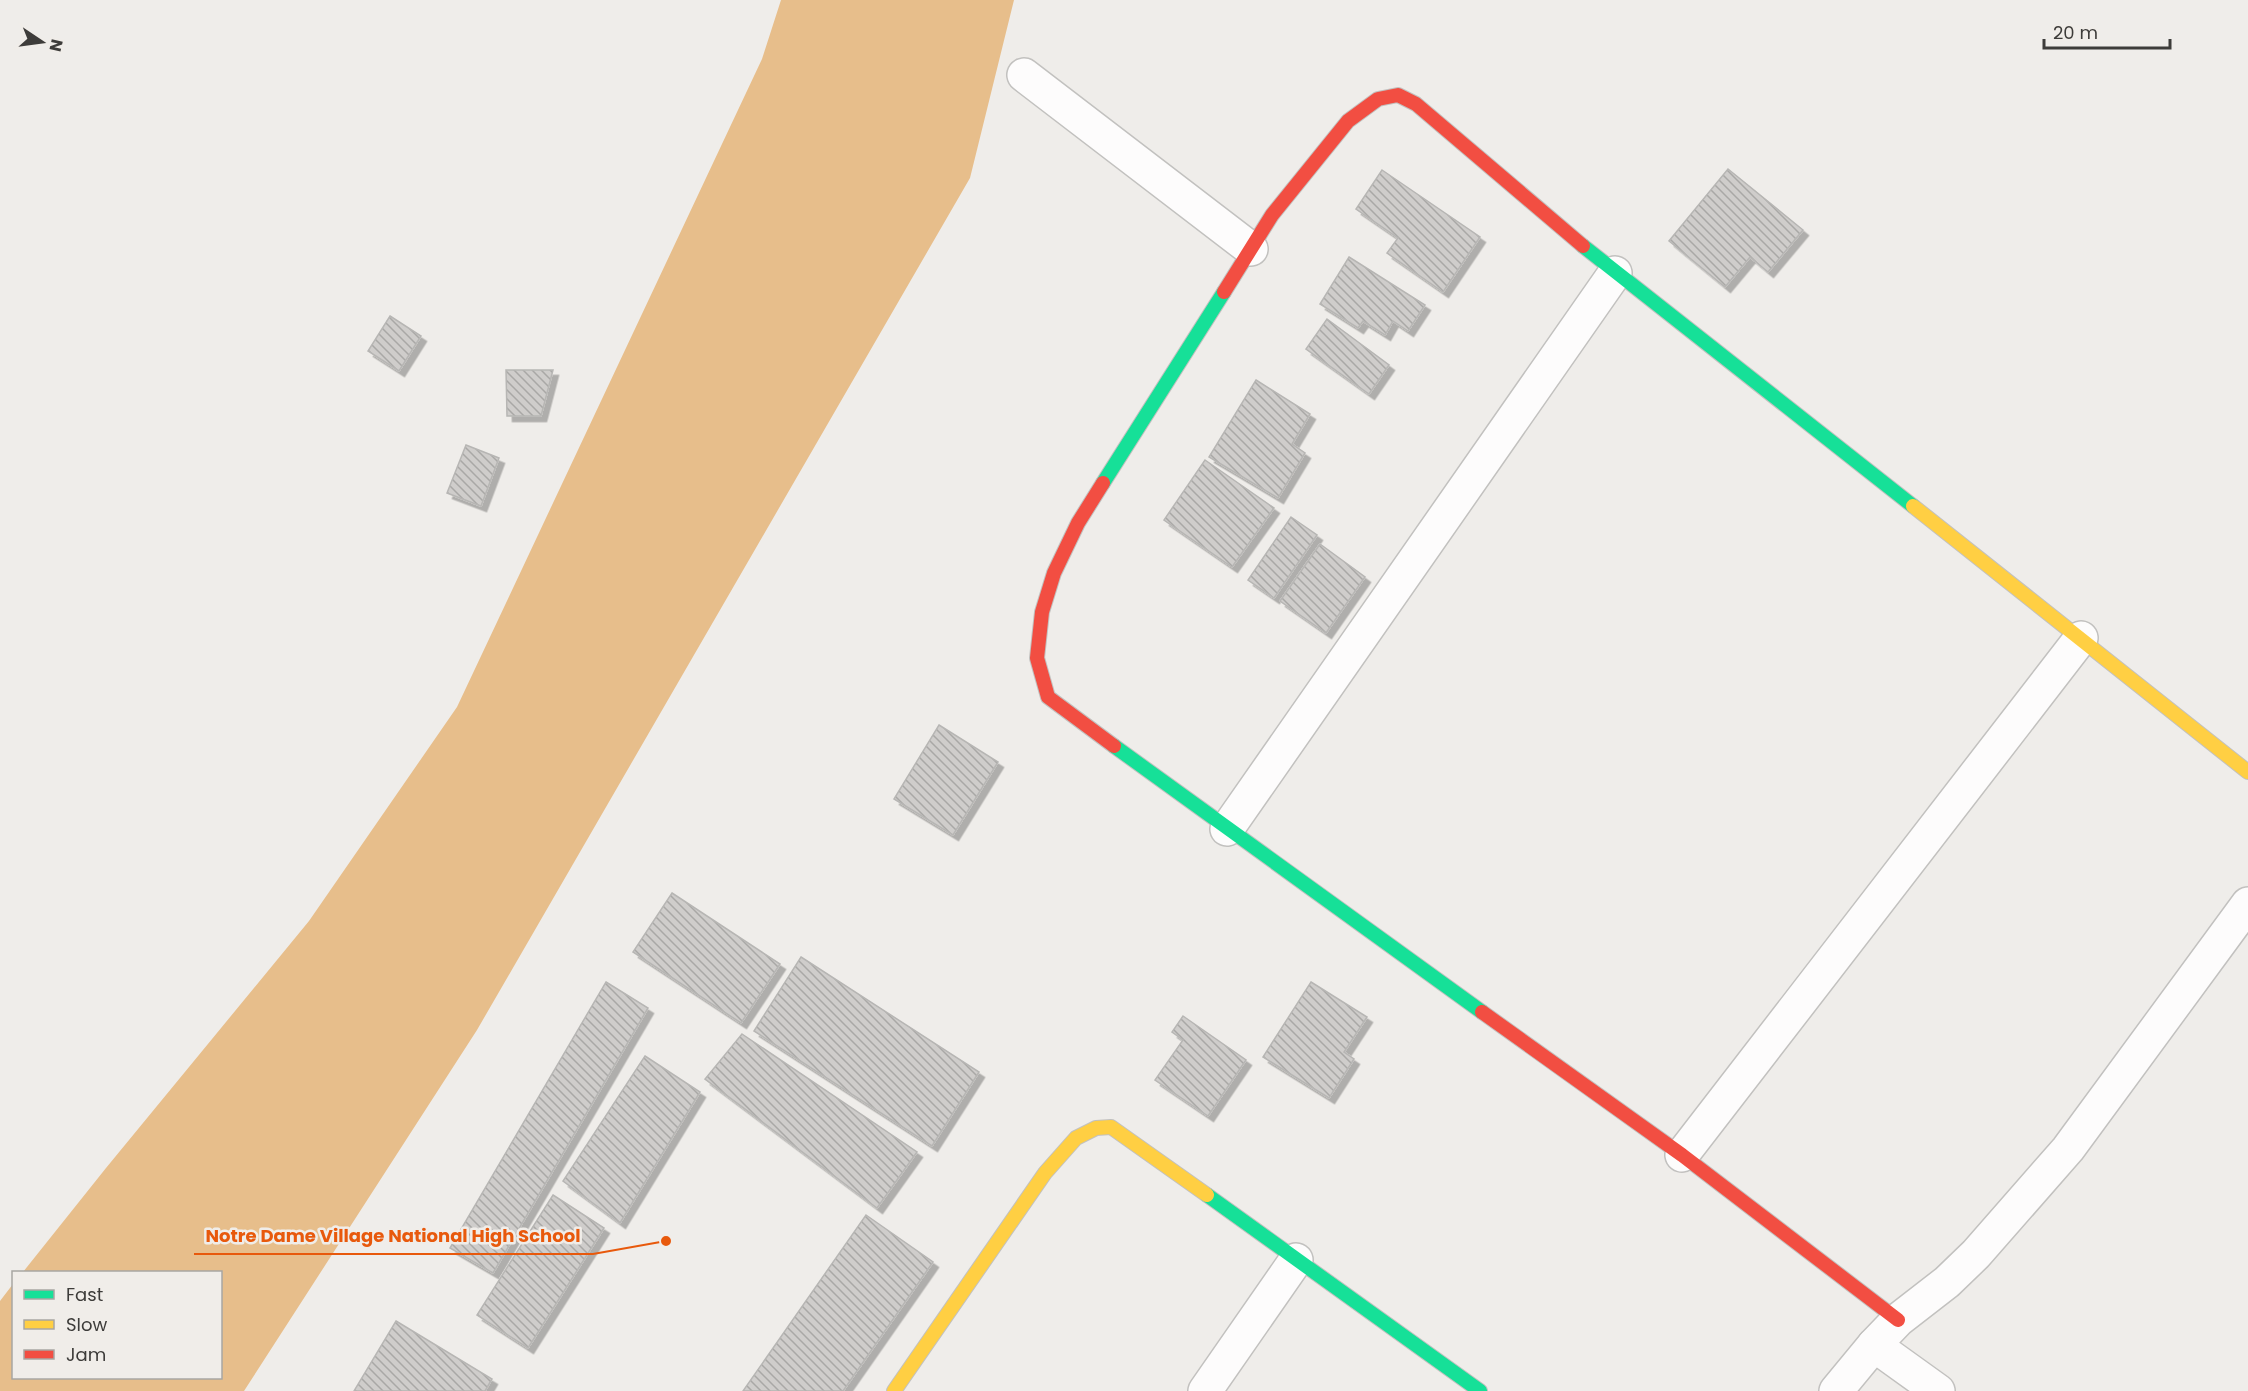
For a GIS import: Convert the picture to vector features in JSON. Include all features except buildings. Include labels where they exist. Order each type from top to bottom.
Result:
[{"type":"street","points":[[1024,75],[1251,249]]},
{"type":"street","points":[[1898,1320],[1682,1155],[1048,698],[1037,658],[1042,612],[1054,573],[1078,523],[1272,215],[1348,121],[1378,99],[1398,95],[1416,104],[1615,273],[2081,638],[2248,772]]},
{"type":"street","points":[[1227,829],[1615,273]]},
{"type":"street","points":[[1682,1155],[2081,638]]},
{"type":"street","points":[[1836,1391],[1898,1320],[1947,1282],[1976,1254],[2068,1149],[2248,904]]},
{"type":"street","points":[[894,1391],[1046,1173],[1076,1138],[1096,1128],[1110,1127],[1480,1391]]},
{"type":"street","points":[[1205,1391],[1296,1260]]},
{"type":"street","points":[[1874,1345],[1938,1391]]},
{"type":"shaded area","points":[[781,0],[1014,0],[970,178],[477,1030],[244,1391],[0,1391],[0,1301],[12,1285],[12,1379],[222,1379],[222,1271],[24,1271],[309,921],[457,707],[762,59]]},
{"type":"traffic: fast","points":[[1583,246],[1913,506]]},
{"type":"traffic: fast","points":[[1103,483],[1224,292]]},
{"type":"traffic: fast","points":[[1114,746],[1482,1012]]},
{"type":"traffic: fast","points":[[1207,1195],[1480,1391]]},
{"type":"traffic: slow","points":[[1913,506],[2248,772]]},
{"type":"traffic: slow","points":[[894,1391],[1045,1173],[1076,1138],[1096,1128],[1111,1127],[1207,1195]]},
{"type":"traffic: jam","points":[[1224,292],[1272,215],[1348,121],[1378,99],[1398,95],[1416,104],[1583,246]]},
{"type":"traffic: jam","points":[[1103,483],[1078,523],[1054,573],[1042,612],[1037,658],[1048,697],[1114,746]]},
{"type":"traffic: jam","points":[[1482,1012],[1682,1155],[1898,1320]]},
{"type":"place","name":"Notre Dame Village National High School","points":[[666,1241]]}]
